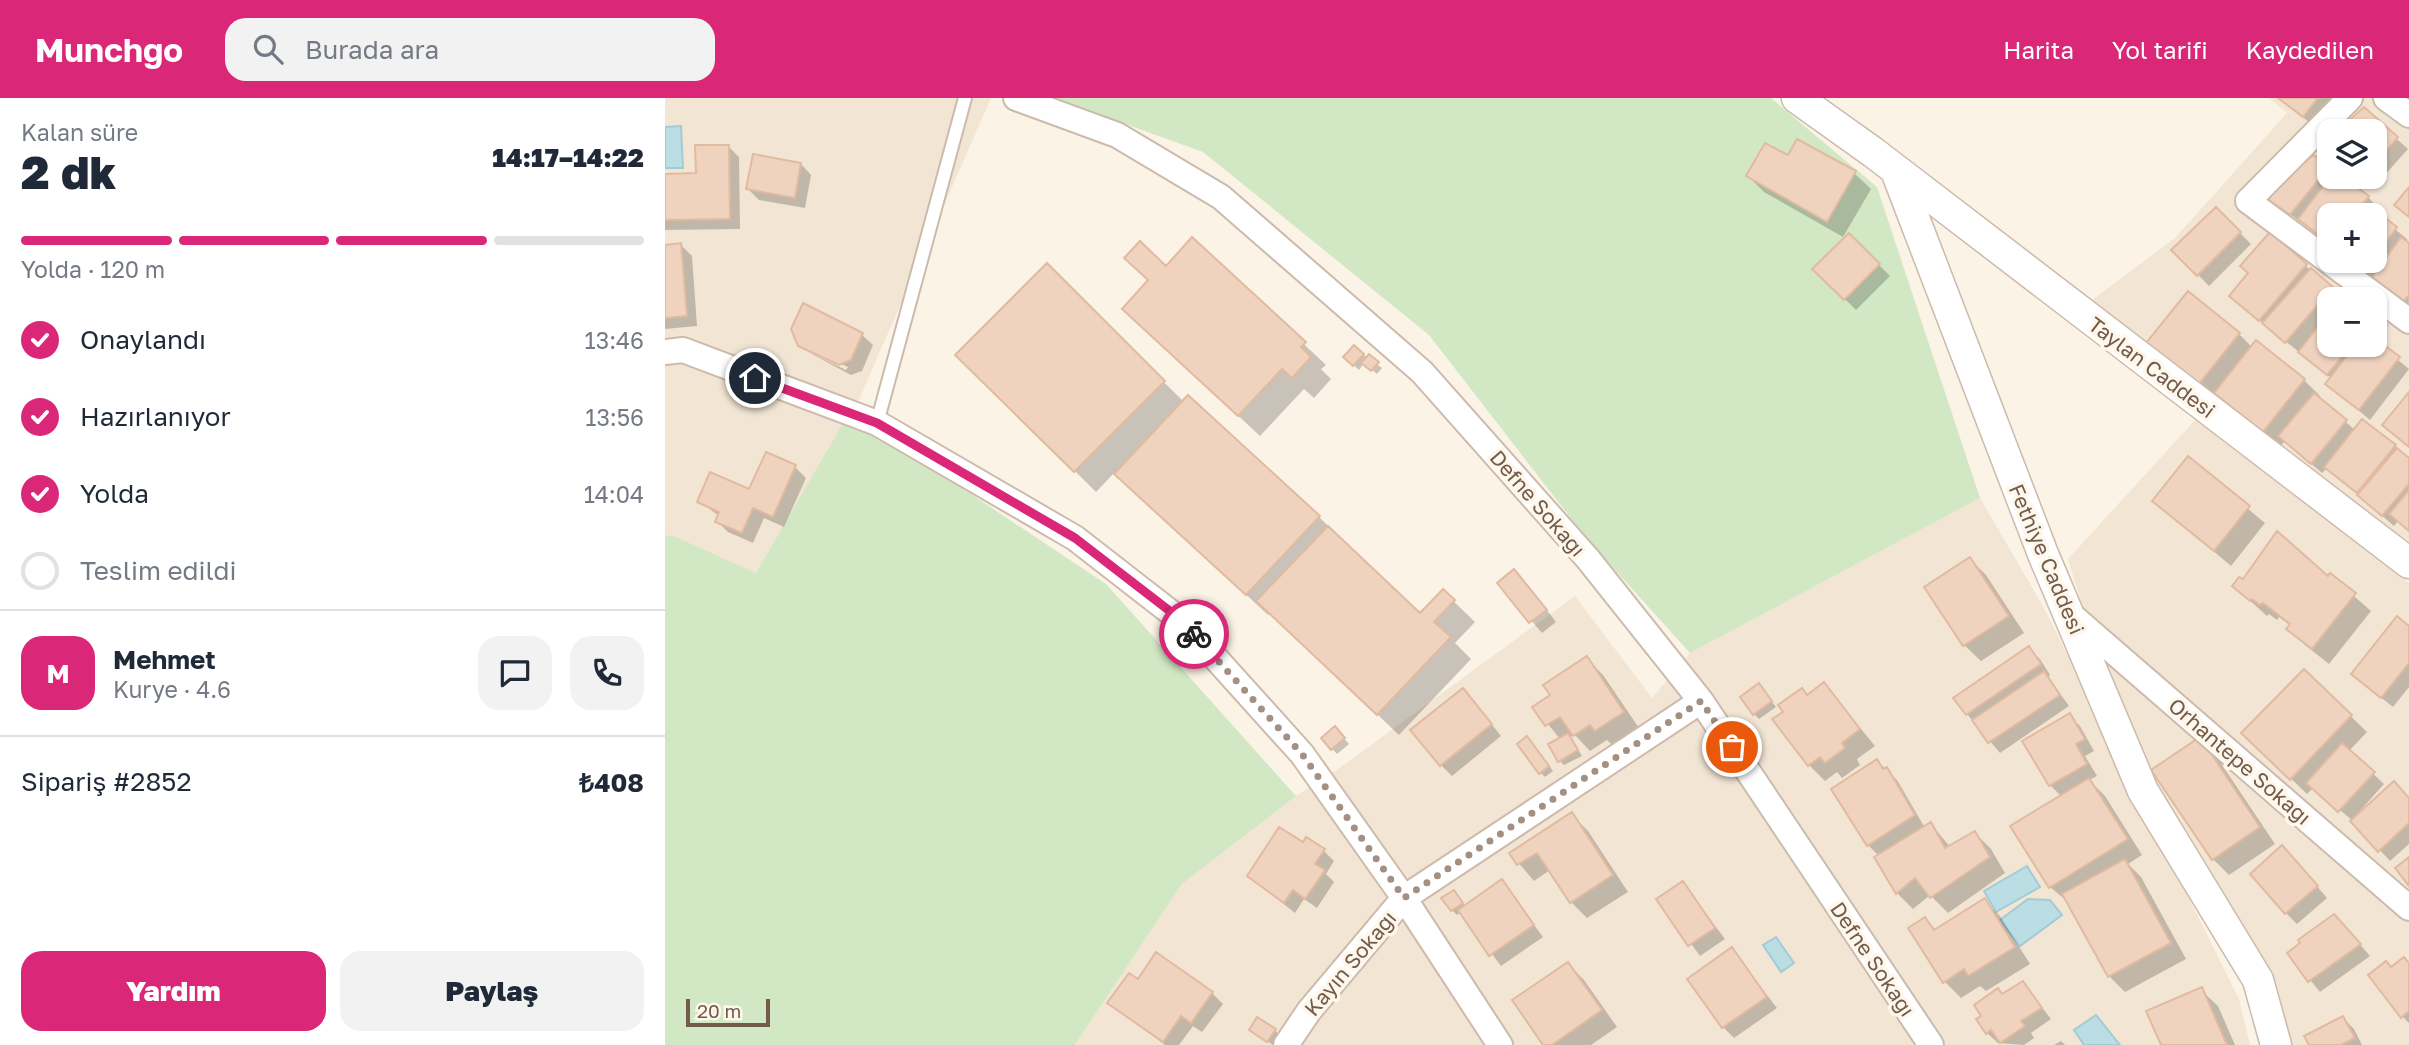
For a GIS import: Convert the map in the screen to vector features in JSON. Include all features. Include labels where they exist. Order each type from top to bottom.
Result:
[{"type":"street","name":"Defne Sokağı","points":[[1016,98],[1117,135],[1221,197],[1422,372],[1588,559],[1701,701],[1931,1045]]},
{"type":"street","points":[[1797,98],[1896,172]]},
{"type":"street","points":[[2350,98],[2248,201],[2409,321]]},
{"type":"street","points":[[2386,98],[2409,115]]},
{"type":"street","name":"Taylan Caddesi","points":[[1896,172],[2409,563]]},
{"type":"street","name":"Fethiye Caddesi","points":[[1896,172],[2038,542],[2143,791],[2258,980],[2276,1045]]},
{"type":"street","points":[[665,352],[683,350],[877,423],[1075,538],[1184,622],[1302,754],[1404,898],[1500,1045]]},
{"type":"street","name":"Orhantepe Sokağı","points":[[2070,614],[2409,908]]},
{"type":"street","name":"Kayın Sokağı","points":[[1286,1045],[1309,1011],[1404,898],[1701,701]]},
{"type":"lane","points":[[877,423],[965,98]]},
{"type":"shaded area","points":[[665,98],[991,98],[857,404],[756,573],[672,535],[665,536]]},
{"type":"shaded area","points":[[2269,98],[2409,98],[2409,542],[2084,306],[2175,238],[2287,113]]},
{"type":"shaded area","points":[[2197,418],[2409,583],[2409,1045],[2283,1045],[2266,991],[2210,869],[2116,718],[2068,559]]},
{"type":"shaded area","points":[[1980,498],[2044,608],[2239,999],[2250,1045],[1075,1045],[1182,884],[1296,796],[1341,767],[1575,596],[1652,698],[1690,653]]},
{"type":"green space","points":[[1053,98],[1771,98],[1877,187],[1980,498],[1690,653],[1587,539],[1429,335],[1203,152]]},
{"type":"green space","points":[[849,413],[1106,584],[1296,796],[1182,884],[1075,1045],[665,1045],[665,536],[672,535],[756,573]]},
{"type":"water","points":[[681,126],[683,168],[665,168],[665,127]]},
{"type":"water","points":[[2027,866],[2040,887],[1996,912],[1984,891]]},
{"type":"water","points":[[2028,899],[2050,900],[2062,915],[2020,946],[2000,920]]},
{"type":"water","points":[[1776,937],[1794,963],[1781,972],[1763,945]]},
{"type":"water","points":[[2096,1015],[2120,1045],[2084,1045],[2074,1030]]},
{"type":"building","points":[[2278,98],[2318,98],[2303,117]]},
{"type":"building","points":[[2364,107],[2378,119],[2350,119]]},
{"type":"building","points":[[2387,127],[2398,137],[2387,150]]},
{"type":"building","points":[[1797,139],[1856,171],[1827,222],[1746,176],[1765,143],[1788,155]]},
{"type":"building","points":[[695,145],[729,145],[730,219],[665,220],[665,174],[696,173]]},
{"type":"building","points":[[753,154],[801,163],[795,198],[746,189]]},
{"type":"building","points":[[2314,155],[2317,158],[2317,182],[2290,215],[2266,198],[2281,178]]},
{"type":"building","points":[[2409,187],[2409,217],[2394,205]]},
{"type":"building","points":[[2321,189],[2359,189],[2369,196],[2364,203],[2317,203],[2317,234],[2298,219]]},
{"type":"building","points":[[2216,207],[2241,232],[2197,276],[2171,250]]},
{"type":"building","points":[[2387,219],[2397,227],[2387,241]]},
{"type":"building","points":[[2270,232],[2307,264],[2259,321],[2229,296],[2248,273],[2240,266]]},
{"type":"building","points":[[1849,233],[1880,264],[1844,300],[1812,269]]},
{"type":"building","points":[[1192,237],[1306,342],[1301,347],[1311,357],[1292,378],[1282,369],[1238,416],[1122,309],[1148,280],[1124,258],[1140,241],[1166,266]]},
{"type":"building","points":[[2401,237],[2409,243],[2409,295],[2404,301],[2372,277],[2375,273],[2387,273],[2387,256]]},
{"type":"building","points":[[681,243],[687,316],[665,318],[665,245]]},
{"type":"building","points":[[1047,263],[1165,381],[1074,472],[955,355]]},
{"type":"building","points":[[2311,268],[2333,287],[2317,287],[2317,306],[2285,343],[2262,323]]},
{"type":"building","points":[[2188,291],[2240,333],[2199,384],[2146,343]]},
{"type":"building","points":[[803,303],[863,333],[851,360],[839,365],[798,346],[791,329]]},
{"type":"building","points":[[2317,328],[2317,357],[2342,357],[2327,375],[2298,352]]},
{"type":"building","points":[[2256,340],[2305,379],[2263,432],[2214,393]]},
{"type":"building","points":[[1354,345],[1364,354],[1353,366],[1343,357]]},
{"type":"building","points":[[2387,347],[2400,357],[2359,410],[2325,384],[2346,357],[2387,357]]},
{"type":"building","points":[[1369,354],[1379,362],[1371,371],[1361,363]]},
{"type":"building","points":[[2409,392],[2409,447],[2382,425]]},
{"type":"building","points":[[2314,393],[2347,420],[2311,464],[2278,436]]},
{"type":"building","points":[[1188,395],[1320,516],[1246,595],[1114,474]]},
{"type":"building","points":[[2362,419],[2396,445],[2357,493],[2324,467]]},
{"type":"building","points":[[2397,448],[2409,458],[2409,484],[2382,516],[2357,495]]},
{"type":"building","points":[[766,452],[796,465],[773,517],[753,508],[742,533],[715,522],[719,512],[697,502],[710,472],[749,489]]},
{"type":"building","points":[[2188,456],[2250,506],[2214,551],[2152,501]]},
{"type":"building","points":[[2409,490],[2409,531],[2389,514]]},
{"type":"building","points":[[1328,526],[1420,613],[1443,589],[1455,600],[1434,622],[1451,637],[1377,715],[1256,601]]},
{"type":"building","points":[[2277,531],[2328,576],[2330,573],[2356,593],[2312,649],[2286,629],[2290,624],[2263,603],[2260,605],[2252,599],[2250,601],[2232,586],[2239,577],[2243,579]]},
{"type":"building","points":[[1970,557],[2009,616],[1963,646],[1924,587]]},
{"type":"building","points":[[1514,569],[1547,610],[1529,623],[1497,583]]},
{"type":"building","points":[[2397,616],[2409,626],[2409,663],[2381,698],[2351,674]]},
{"type":"building","points":[[2029,646],[2041,664],[1966,715],[1953,698]]},
{"type":"building","points":[[1587,656],[1624,712],[1595,731],[1590,725],[1573,736],[1560,717],[1545,726],[1532,707],[1550,695],[1543,685]]},
{"type":"building","points":[[2304,669],[2352,715],[2290,780],[2241,733]]},
{"type":"building","points":[[2044,671],[2060,695],[1988,743],[1972,720]]},
{"type":"building","points":[[1824,682],[1860,729],[1842,743],[1845,748],[1825,763],[1820,757],[1808,766],[1772,719],[1783,712],[1778,705],[1802,688],[1807,695]]},
{"type":"building","points":[[1759,683],[1772,701],[1753,715],[1740,697]]},
{"type":"building","points":[[1463,688],[1492,724],[1440,766],[1410,730]]},
{"type":"building","points":[[2070,713],[2085,739],[2076,744],[2087,764],[2049,786],[2022,741]]},
{"type":"building","points":[[1335,726],[1345,738],[1331,750],[1321,738]]},
{"type":"building","points":[[1568,733],[1578,750],[1558,762],[1548,744]]},
{"type":"building","points":[[1527,736],[1549,766],[1539,774],[1517,744]]},
{"type":"building","points":[[2200,737],[2260,827],[2212,860],[2151,770]]},
{"type":"building","points":[[2342,743],[2375,772],[2338,812],[2306,783]]},
{"type":"building","points":[[1877,759],[1883,769],[1887,767],[1915,815],[1867,846],[1831,789]]},
{"type":"building","points":[[2089,778],[2128,839],[2049,888],[2010,826]]},
{"type":"building","points":[[2394,781],[2409,798],[2409,823],[2378,852],[2350,821]]},
{"type":"building","points":[[1572,812],[1613,875],[1570,903],[1537,853],[1517,865],[1509,853]]},
{"type":"building","points":[[1931,822],[1945,848],[1975,831],[1990,857],[1930,898],[1915,878],[1896,894],[1874,857]]},
{"type":"building","points":[[1279,827],[1303,842],[1306,837],[1325,849],[1315,864],[1325,870],[1305,899],[1293,890],[1284,903],[1247,876]]},
{"type":"building","points":[[2282,845],[2318,886],[2285,914],[2250,874]]},
{"type":"building","points":[[2409,857],[2409,886],[2395,868]]},
{"type":"building","points":[[2125,859],[2171,943],[2108,977],[2062,894]]},
{"type":"building","points":[[1502,879],[1534,925],[1489,956],[1458,910]]},
{"type":"building","points":[[1683,881],[1715,928],[1688,946],[1656,899]]},
{"type":"building","points":[[1454,890],[1463,903],[1451,911],[1441,898]]},
{"type":"building","points":[[1985,898],[2015,947],[1968,976],[1964,969],[1943,983],[1908,928],[1925,917],[1934,930]]},
{"type":"building","points":[[2334,914],[2361,944],[2308,982],[2287,953],[2300,943],[2298,940]]},
{"type":"building","points":[[1732,947],[1767,997],[1722,1028],[1687,979]]},
{"type":"building","points":[[1156,952],[1213,992],[1191,1023],[1181,1016],[1163,1042],[1107,1003],[1129,973],[1138,979]]},
{"type":"building","points":[[2404,957],[2409,963],[2409,1011],[2401,1018],[2368,975],[2386,961],[2391,967]]},
{"type":"building","points":[[1568,962],[1602,1010],[1552,1045],[1543,1045],[1512,1000]]},
{"type":"building","points":[[2023,981],[2042,1008],[2021,1021],[2025,1026],[2000,1043],[1991,1030],[1986,1034],[1976,1019],[1981,1016],[1974,1005],[1998,988],[2002,994]]},
{"type":"building","points":[[2202,987],[2227,1045],[2161,1045],[2146,1011]]},
{"type":"building","points":[[2343,1016],[2355,1038],[2341,1045],[2309,1045],[2304,1036]]},
{"type":"building","points":[[1257,1017],[1276,1029],[1267,1042],[1249,1030]]},
{"type":"way so far","points":[[1194,634],[1302,754],[1404,898],[1701,701],[1732,747]]},
{"type":"route","points":[[755,378],[877,423],[1075,538],[1184,622],[1194,634]]}]
